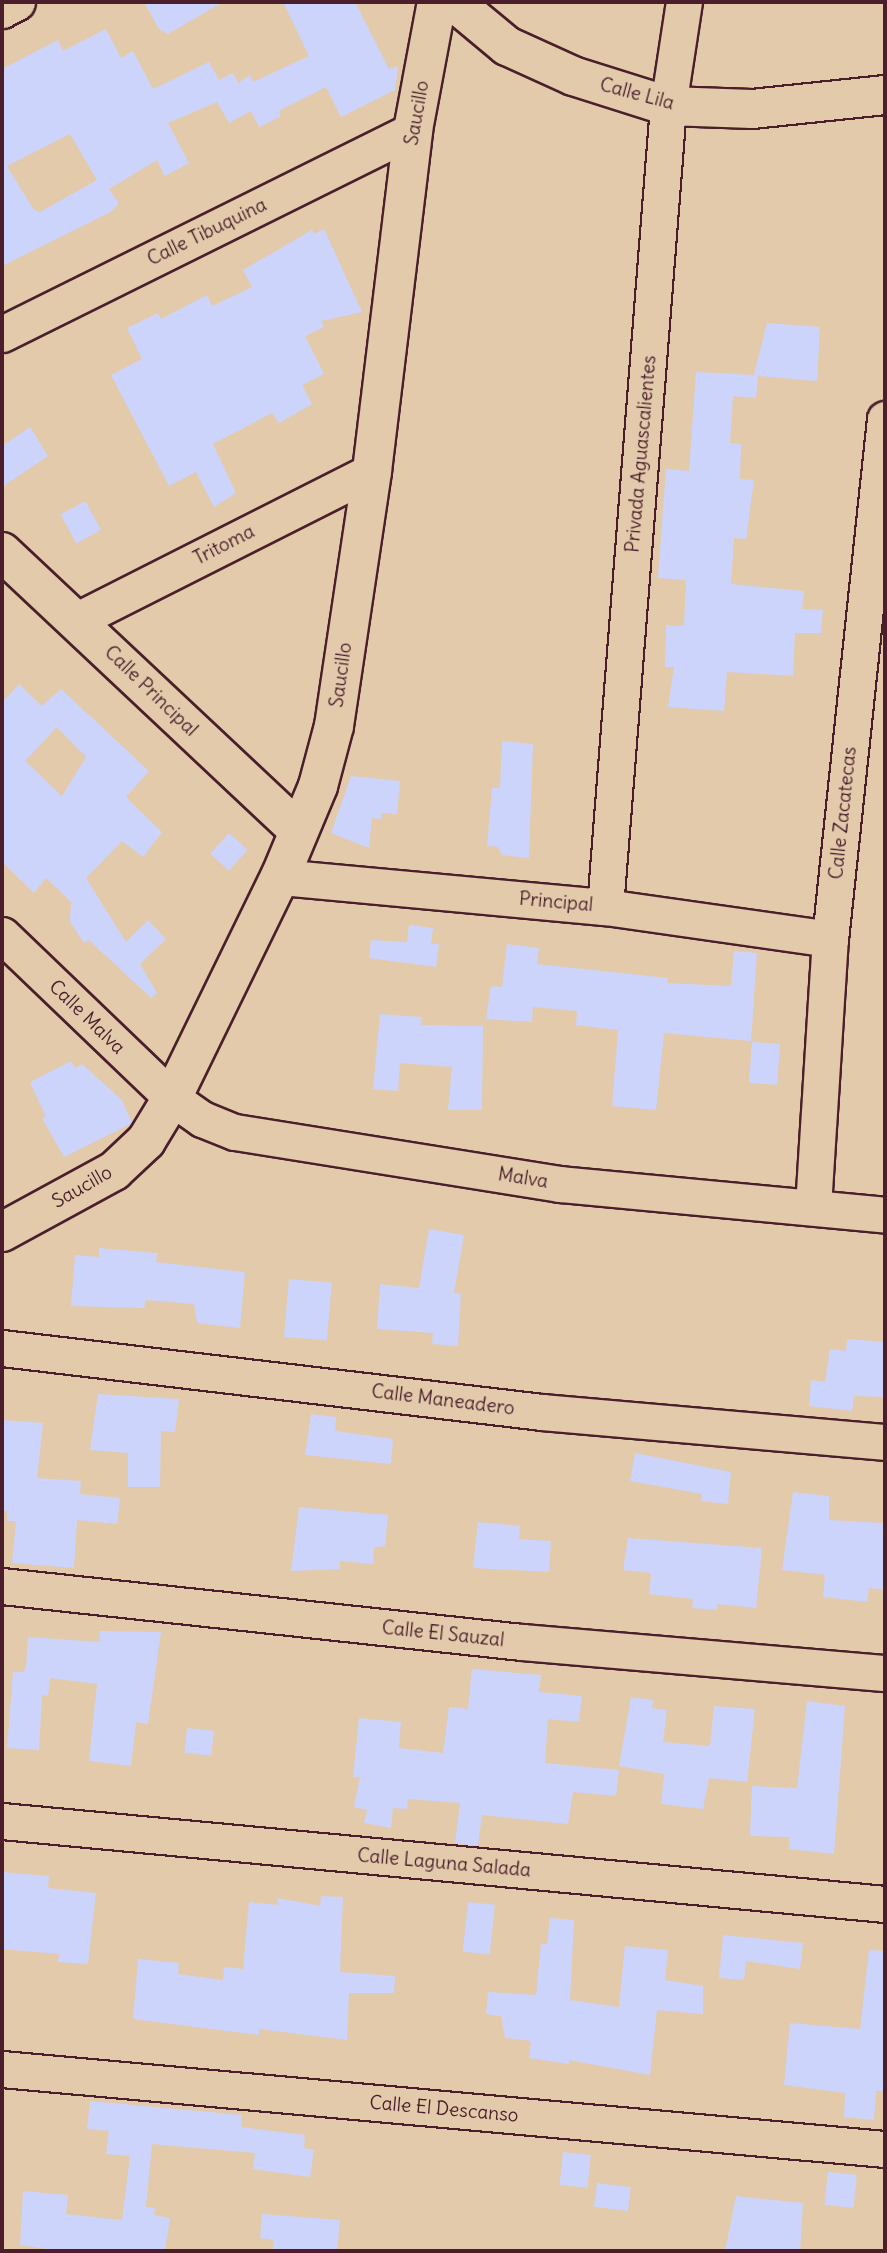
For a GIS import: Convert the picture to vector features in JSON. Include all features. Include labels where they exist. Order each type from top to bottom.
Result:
[{"type":"street","points":[[2,9],[17,2]]},
{"type":"street","name":"Saucillo","points":[[2,1232],[114,1171],[146,1141],[172,1098],[280,877],[318,786],[334,726],[372,471],[413,130],[437,2]]},
{"type":"street","name":"Calle Lila","points":[[454,2],[507,46],[573,76],[668,106],[752,109],[885,95]]},
{"type":"street","name":"Privada Aguascalientes","points":[[605,907],[668,106],[684,2]]},
{"type":"street","name":"Calle Tibuquina","points":[[2,334],[413,130]]},
{"type":"street","name":"Calle Zacatecas","points":[[813,1207],[830,939],[885,419]]},
{"type":"street","name":"Tritoma","points":[[77,620],[372,471]]},
{"type":"street","name":"Calle Principal","points":[[2,552],[299,831]]},
{"type":"street","name":"Principal","points":[[280,877],[605,907],[830,939]]},
{"type":"street","name":"Calle Malva","points":[[8,951],[172,1098]]},
{"type":"street","name":"Malva","points":[[172,1098],[202,1119],[235,1132],[560,1184],[885,1214]]},
{"type":"street","name":"Calle Maneadero","points":[[2,1348],[542,1412],[885,1441]]},
{"type":"street","name":"Calle El Sauzal","points":[[2,1586],[522,1642],[885,1673]]},
{"type":"street","name":"Calle Laguna Salada","points":[[2,1821],[885,1904]]},
{"type":"street","name":"Calle El Descanso","points":[[2,2069],[885,2149]]},
{"type":"building","points":[[144,2],[223,2],[168,34],[159,29]]},
{"type":"building","points":[[283,2],[355,2],[389,69],[398,66],[395,90],[341,117],[326,87],[279,111],[281,116],[259,127],[251,111],[229,123],[217,102],[168,123],[189,163],[165,176],[157,160],[109,189],[119,203],[111,212],[2,266],[2,69],[58,40],[63,51],[106,29],[121,58],[133,51],[153,89],[209,62],[219,80],[233,73],[238,83],[250,75],[253,82],[309,56]],"holes":[[[70,134],[97,180],[40,212],[34,210],[7,166]]]},
{"type":"building","points":[[324,229],[362,312],[321,321],[324,327],[305,336],[324,374],[302,385],[312,404],[279,423],[272,413],[213,444],[236,493],[214,507],[196,472],[169,486],[111,375],[142,359],[127,328],[158,313],[161,319],[207,295],[212,306],[252,287],[243,270],[312,230],[314,234]]},
{"type":"building","points":[[767,323],[820,327],[817,381],[758,376],[756,398],[733,396],[730,443],[741,444],[740,479],[754,480],[746,539],[734,538],[731,584],[804,591],[802,609],[823,610],[821,633],[795,633],[793,676],[727,672],[724,711],[668,707],[674,667],[665,667],[666,625],[684,626],[686,580],[658,578],[666,469],[689,471],[696,372],[754,375]]},
{"type":"building","points":[[30,427],[48,456],[2,487],[2,446]]},
{"type":"building","points":[[85,501],[101,530],[77,543],[61,515]]},
{"type":"building","points":[[19,684],[42,706],[61,689],[149,771],[126,797],[162,832],[143,857],[122,841],[86,878],[126,942],[148,920],[166,939],[140,964],[157,993],[151,998],[89,940],[84,943],[70,922],[71,902],[46,878],[34,893],[2,862],[2,703]],"holes":[[[57,727],[86,757],[62,796],[25,761]]]},
{"type":"building","points":[[502,741],[533,744],[529,858],[502,855],[498,847],[487,846],[492,788],[500,788]]},
{"type":"building","points":[[351,776],[400,781],[397,814],[381,813],[381,819],[372,818],[369,848],[331,833]]},
{"type":"building","points":[[229,833],[248,850],[229,871],[210,854]]},
{"type":"building","points":[[409,925],[433,928],[431,944],[439,944],[436,967],[369,958],[371,940],[407,942]]},
{"type":"building","points":[[507,944],[539,948],[537,964],[668,978],[667,983],[731,986],[734,951],[757,953],[751,1041],[664,1033],[656,1110],[612,1106],[618,1030],[576,1025],[577,1011],[533,1007],[532,1022],[486,1019],[491,986],[502,987]]},
{"type":"building","points":[[380,1014],[422,1017],[421,1025],[483,1026],[482,1110],[448,1110],[452,1067],[400,1063],[398,1091],[373,1089]]},
{"type":"building","points":[[752,1042],[780,1044],[777,1085],[749,1083]]},
{"type":"building","points":[[71,1061],[75,1068],[82,1064],[122,1100],[132,1123],[64,1157],[42,1118],[46,1117],[30,1082]]},
{"type":"building","points":[[429,1229],[464,1235],[454,1293],[461,1294],[458,1346],[432,1344],[433,1333],[377,1329],[380,1284],[419,1288]]},
{"type":"building","points":[[99,1248],[157,1253],[156,1262],[245,1272],[240,1328],[197,1323],[194,1304],[146,1300],[144,1308],[71,1306],[75,1255],[99,1257]]},
{"type":"building","points":[[289,1279],[332,1283],[327,1341],[284,1337]]},
{"type":"building","points":[[847,1339],[885,1342],[885,1397],[854,1396],[852,1411],[809,1406],[811,1380],[825,1382],[830,1349],[846,1351]]},
{"type":"building","points":[[98,1394],[179,1399],[175,1432],[161,1431],[160,1487],[128,1487],[128,1453],[90,1450]]},
{"type":"building","points":[[311,1414],[336,1417],[335,1431],[393,1439],[391,1464],[305,1455]]},
{"type":"building","points":[[2,1420],[43,1423],[37,1478],[81,1481],[80,1494],[120,1498],[117,1524],[77,1520],[74,1568],[12,1563],[16,1521],[7,1521],[7,1511],[2,1511]]},
{"type":"building","points":[[635,1453],[731,1472],[728,1504],[701,1501],[702,1494],[630,1481]]},
{"type":"building","points":[[793,1492],[829,1496],[829,1520],[885,1523],[885,1590],[869,1588],[867,1602],[823,1597],[825,1575],[782,1570]]},
{"type":"building","points":[[299,1507],[388,1515],[385,1546],[374,1548],[373,1564],[340,1561],[340,1569],[291,1571]]},
{"type":"building","points":[[478,1522],[520,1526],[519,1539],[551,1541],[549,1572],[473,1568]]},
{"type":"building","points":[[628,1538],[762,1548],[756,1608],[717,1604],[717,1610],[692,1608],[693,1599],[649,1594],[651,1573],[623,1570]]},
{"type":"building","points":[[100,1631],[161,1632],[148,1724],[136,1722],[131,1766],[89,1761],[97,1684],[50,1678],[48,1696],[42,1695],[39,1750],[7,1748],[13,1672],[23,1672],[26,1667],[28,1637],[100,1642]]},
{"type":"building","points":[[472,1669],[541,1675],[539,1692],[582,1696],[579,1722],[548,1719],[545,1763],[619,1770],[616,1796],[573,1792],[568,1824],[482,1815],[478,1846],[455,1843],[460,1803],[408,1799],[407,1809],[393,1808],[391,1828],[364,1823],[367,1810],[354,1807],[360,1777],[353,1777],[359,1718],[401,1722],[399,1748],[443,1753],[449,1707],[468,1709]]},
{"type":"building","points":[[631,1697],[653,1700],[652,1708],[667,1710],[663,1742],[710,1746],[714,1706],[755,1709],[747,1782],[709,1778],[703,1809],[661,1804],[664,1774],[619,1766]]},
{"type":"building","points":[[807,1701],[845,1706],[834,1854],[789,1849],[790,1837],[750,1836],[752,1786],[797,1788]]},
{"type":"building","points":[[187,1728],[214,1731],[211,1756],[184,1753]]},
{"type":"building","points":[[2,1872],[49,1876],[48,1888],[96,1893],[88,1964],[58,1962],[59,1954],[2,1949]]},
{"type":"building","points":[[321,1896],[343,1897],[340,1972],[395,1976],[394,1993],[349,1993],[347,2040],[259,2029],[259,2035],[133,2019],[138,1959],[179,1963],[178,1974],[223,1980],[224,1967],[243,1969],[249,1902],[277,1905],[278,1898],[320,1906]]},
{"type":"building","points":[[468,1902],[495,1905],[490,1955],[463,1952]]},
{"type":"building","points":[[550,1918],[574,1920],[570,2000],[619,2007],[625,1946],[668,1950],[665,1980],[703,1986],[703,2014],[657,2010],[650,2075],[569,2060],[569,2064],[529,2058],[531,2041],[505,2038],[501,2016],[486,2014],[488,1992],[536,1995],[541,1944],[547,1944]]},
{"type":"building","points":[[723,1935],[803,1943],[800,1969],[746,1961],[744,1980],[719,1978]]},
{"type":"building","points":[[869,1950],[885,1951],[885,2091],[876,2091],[874,2120],[844,2117],[845,2093],[784,2085],[790,2023],[860,2029]]},
{"type":"building","points":[[90,2101],[242,2115],[241,2127],[305,2135],[304,2148],[314,2150],[310,2177],[253,2169],[255,2153],[152,2144],[146,2207],[155,2208],[154,2215],[170,2218],[165,2251],[60,2251],[20,2245],[23,2191],[68,2195],[66,2214],[122,2220],[130,2156],[106,2154],[109,2131],[87,2129]]},
{"type":"building","points":[[563,2152],[591,2155],[587,2188],[560,2185]]},
{"type":"building","points":[[828,2172],[857,2175],[853,2208],[825,2205]]},
{"type":"building","points":[[597,2183],[631,2187],[628,2211],[594,2207]]},
{"type":"building","points":[[736,2196],[803,2203],[800,2251],[725,2251]]},
{"type":"building","points":[[262,2214],[340,2220],[337,2251],[273,2251],[274,2240],[260,2238]]}]
